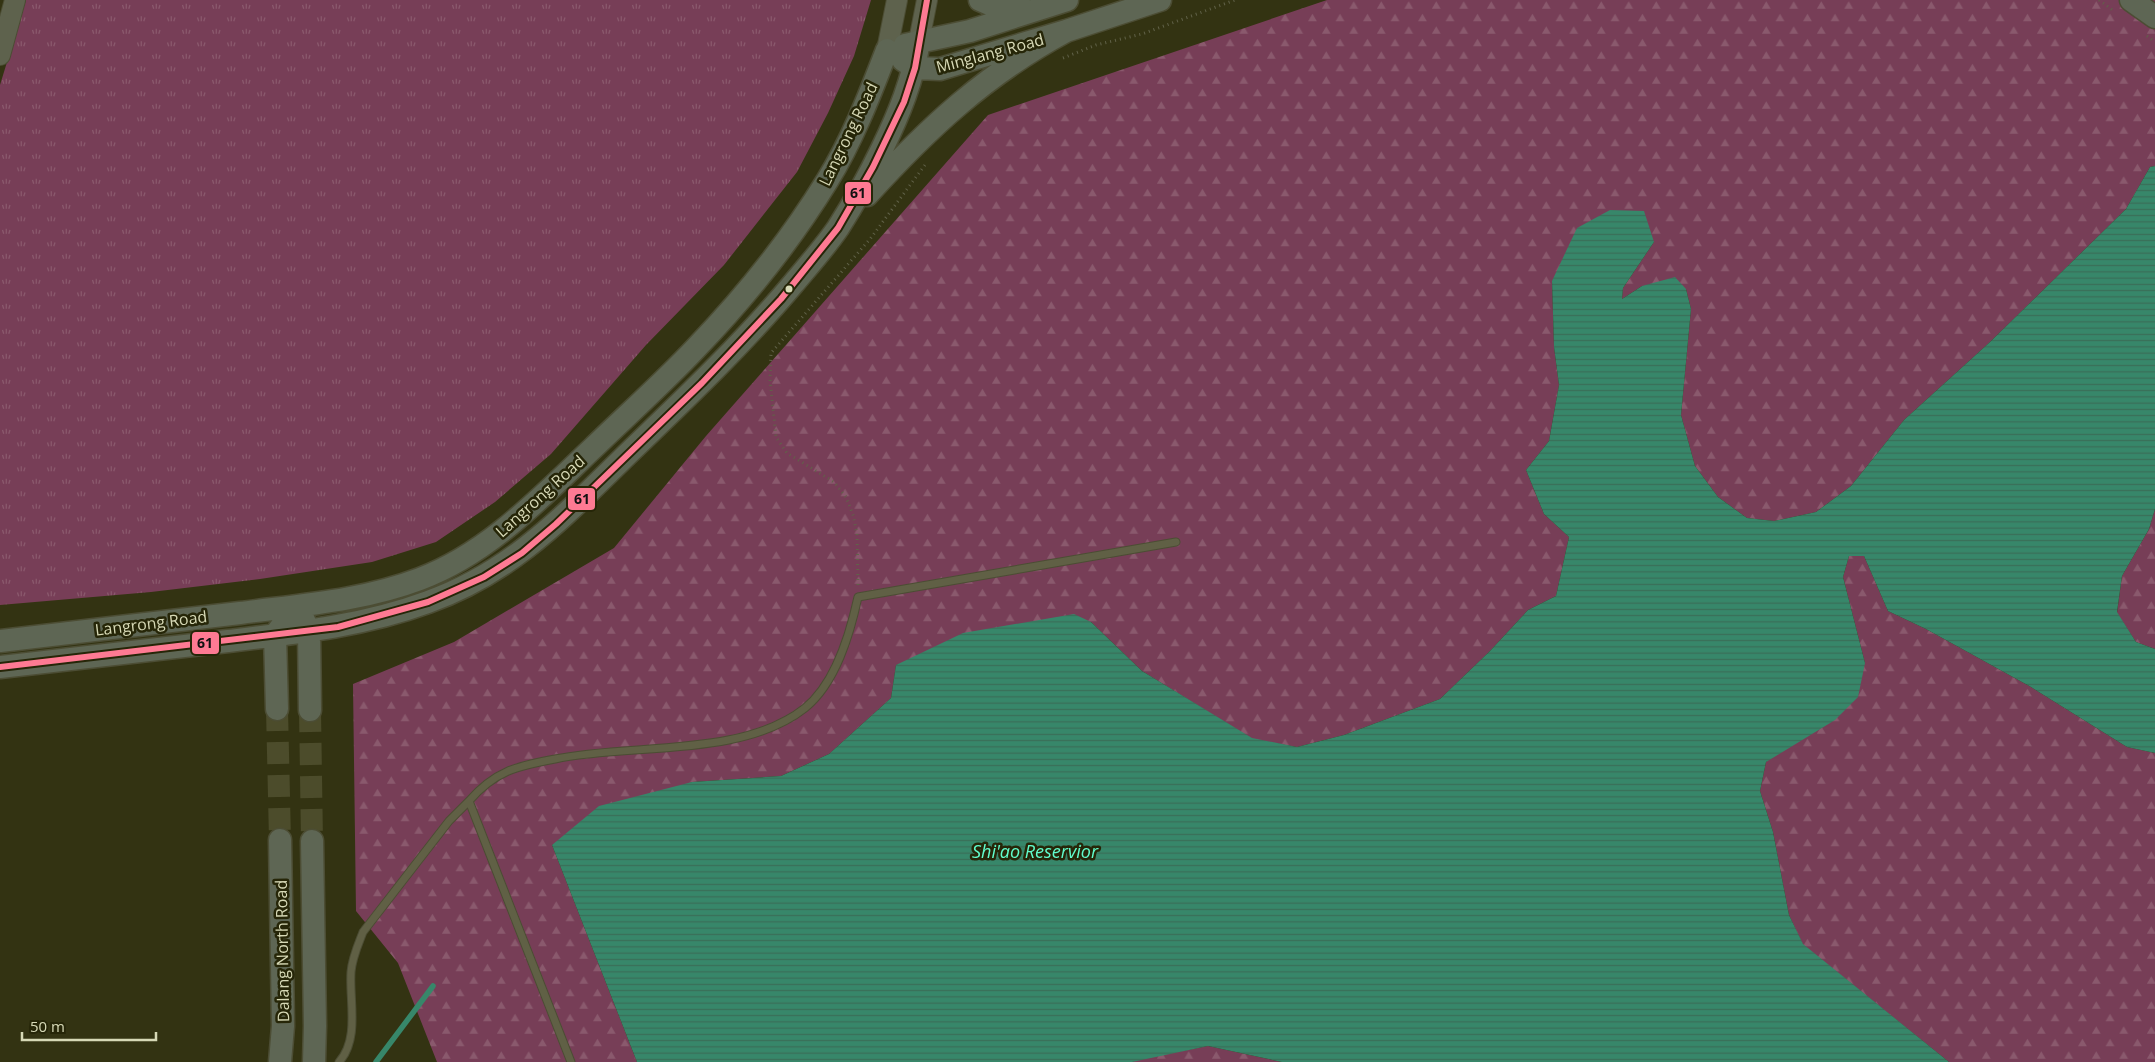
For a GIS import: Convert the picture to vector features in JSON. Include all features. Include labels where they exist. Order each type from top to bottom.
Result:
[{"type":"main road","points":[[0,55],[15,0]]},
{"type":"main road","points":[[887,50],[897,0]]},
{"type":"main road","points":[[920,41],[927,0]]},
{"type":"main road","points":[[980,0],[993,7],[1012,10],[1057,3]]},
{"type":"main road","name":"Minglang Road","points":[[887,50],[915,68],[940,69],[1160,0]]},
{"type":"main road","points":[[2131,0],[2155,17]]},
{"type":"main road","name":"Minglang Road","points":[[887,50],[970,31],[1057,3]]},
{"type":"main road","points":[[838,228],[900,160],[948,113],[1021,56],[1066,31]]},
{"type":"main road","name":"Langrong Road","points":[[0,667],[309,632],[370,619],[428,602],[484,577],[522,553],[556,524],[702,383],[781,299],[838,228],[873,167],[904,102],[915,68],[920,41]]},
{"type":"main road","name":"Langrong Road","points":[[0,641],[324,604],[401,586],[446,567],[490,542],[574,466],[695,350],[740,300],[773,259],[828,179],[869,95],[887,50]]},
{"type":"main road","points":[[277,709],[275,636],[297,606],[309,632],[310,710]]},
{"type":"main road","name":"Dalang North Road","points":[[280,840],[283,1026],[280,1062]]},
{"type":"main road","name":"Dalang North Road","points":[[312,841],[314,1062]]},
{"type":"lane","points":[[339,1062],[348,1046],[352,1030],[351,972],[355,951],[363,932],[449,822],[484,785],[507,772],[530,764],[584,753],[707,743],[767,730],[806,708],[821,689],[842,655],[849,636],[858,597],[1176,542]]},
{"type":"lane","points":[[469,801],[571,1062]]},
{"type":"path","points":[[1056,61],[1079,50],[1142,34],[1235,0]]},
{"type":"path","points":[[858,597],[857,534],[853,515],[846,497],[834,482],[787,453],[776,437],[770,379],[771,353],[870,239],[928,161]]},
{"type":"green space","points":[[26,0],[871,0],[854,56],[828,113],[797,172],[724,265],[646,345],[551,454],[495,502],[436,542],[372,562],[260,579],[151,592],[0,605],[0,85]]},
{"type":"green space","points":[[1327,0],[2155,0],[2155,166],[2150,167],[2126,209],[1990,342],[1904,420],[1851,486],[1816,512],[1774,521],[1747,518],[1718,497],[1695,466],[1681,415],[1691,309],[1686,289],[1642,286],[1622,299],[1623,288],[1654,242],[1552,281],[1554,347],[1559,385],[1549,441],[1526,470],[1544,514],[1569,537],[1556,596],[1528,610],[1490,651],[1440,699],[1344,735],[1297,747],[1252,739],[1142,671],[1091,622],[896,665],[891,698],[829,754],[781,776],[692,782],[552,845],[637,1062],[437,1062],[398,963],[356,911],[353,684],[454,642],[614,548],[706,436],[988,115]]},
{"type":"green space","points":[[2155,509],[2155,649],[2136,642],[2117,613],[2122,576],[2149,529]]},
{"type":"green space","points":[[1849,556],[1864,556],[1888,611],[1926,629],[2031,687],[2127,747],[2155,753],[2155,1062],[1949,1062],[1803,945],[1789,915],[1773,832],[1760,791],[1766,762],[1865,663],[1843,577]]},
{"type":"green space","points":[[1208,1046],[1282,1062],[1132,1062],[1140,1059]]},
{"type":"water","name":"Shi'ao Reservior","points":[[2155,166],[2155,509],[2149,529],[2122,576],[2117,612],[2136,642],[2155,649],[2155,753],[2127,747],[2031,687],[1926,629],[1888,611],[1864,556],[1849,556],[1843,577],[1865,663],[1858,697],[1835,720],[1766,762],[1760,791],[1773,832],[1789,915],[1803,944],[1949,1062],[1282,1062],[1208,1046],[1132,1062],[637,1062],[552,845],[599,806],[692,782],[781,776],[829,754],[891,698],[896,665],[963,633],[1074,614],[1091,622],[1142,671],[1252,738],[1297,747],[1344,735],[1440,699],[1490,651],[1528,610],[1556,596],[1569,537],[1544,514],[1526,470],[1549,441],[1559,385],[1554,347],[1552,281],[1577,228],[1610,210],[1644,211],[1654,242],[1623,288],[1622,299],[1642,286],[1675,277],[1686,289],[1691,309],[1681,415],[1695,466],[1718,497],[1747,518],[1774,521],[1816,512],[1851,486],[1904,420],[1990,342],[2126,209],[2150,167]]},
{"type":"waterway","points":[[376,1062],[433,986]]},
{"type":"tunnel","points":[[277,709],[280,840]]},
{"type":"tunnel","points":[[310,710],[312,841]]},
{"type":"transit line","name":"61","points":[[0,667],[338,627],[428,602],[484,577],[522,553],[556,524],[702,383],[781,299],[838,228],[873,167],[904,102],[915,68],[927,0]]}]
